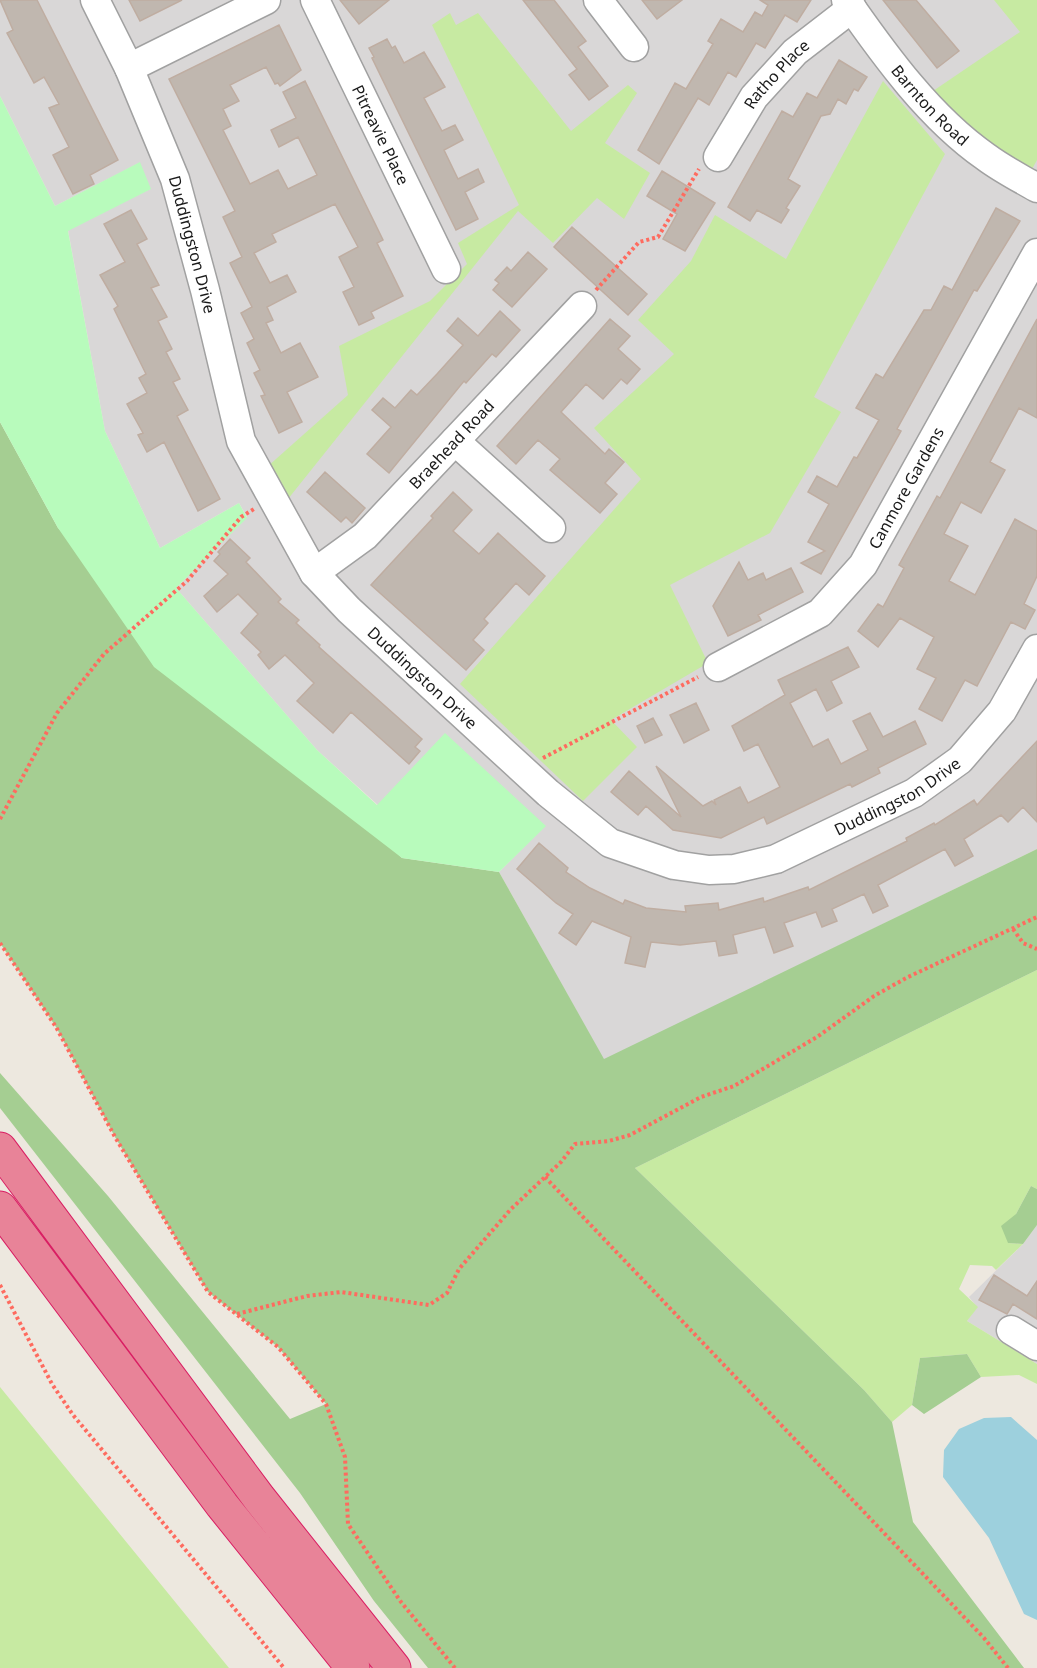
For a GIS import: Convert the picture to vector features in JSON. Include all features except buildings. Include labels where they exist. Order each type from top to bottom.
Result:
[{"type":"highway","points":[[0,1149],[259,1498],[394,1668]]},
{"type":"highway","points":[[0,1208],[222,1505],[353,1668]]},
{"type":"street","name":"Duddingston Drive","points":[[95,0],[129,68],[175,179],[205,290],[241,441],[315,573],[348,610],[522,769],[610,843],[674,865],[709,870],[734,869],[776,859],[914,793],[960,760],[1002,711],[1037,649]]},
{"type":"street","points":[[129,68],[266,0]]},
{"type":"street","name":"Pitreavie Place","points":[[315,0],[446,269]]},
{"type":"street","points":[[598,0],[634,47]]},
{"type":"street","name":"Ratho Place","points":[[718,157],[754,97],[795,52],[849,4]]},
{"type":"street","name":"Barnton Road","points":[[849,4],[912,86],[949,127],[986,158],[1037,188]]},
{"type":"street","name":"Canmore Gardens","points":[[718,667],[820,613],[863,565],[1037,253]]},
{"type":"street","name":"Braehead Road","points":[[315,573],[365,536],[582,306]]},
{"type":"street","points":[[455,441],[552,528]]},
{"type":"street","points":[[1011,1330],[1037,1346]]},
{"type":"path","points":[[582,306],[639,242],[658,237],[700,168],[718,157]]},
{"type":"path","points":[[0,819],[57,713],[104,654],[187,581],[240,517],[272,497]]},
{"type":"path","points":[[522,769],[718,667]]},
{"type":"path","points":[[237,1314],[307,1296],[341,1292],[429,1305],[447,1293],[459,1269],[511,1209],[575,1144],[609,1141],[630,1135],[701,1097],[734,1086],[817,1037],[882,991],[1037,917]]},
{"type":"path","points":[[1013,929],[1023,943],[1037,949]]},
{"type":"path","points":[[0,943],[56,1027],[115,1137],[208,1292],[278,1347],[326,1404],[345,1457],[348,1524],[401,1602],[455,1668]]},
{"type":"path","points":[[545,1177],[984,1638],[1008,1668]]},
{"type":"path","points":[[0,1285],[52,1384],[73,1415],[284,1668]]},
{"type":"shaded area","points":[[0,0],[1037,0],[1037,849],[604,1060],[499,872],[545,826],[378,805],[317,750],[176,588],[247,517],[239,503],[160,548],[105,431],[68,230],[150,189],[139,163],[55,206],[0,96]]},
{"type":"shaded area","points":[[1037,1225],[1037,1364],[967,1321],[977,1307],[969,1297],[1023,1244]]},
{"type":"green space","points":[[994,0],[1037,0],[1037,160],[1031,171],[976,137],[933,91],[1020,32]]},
{"type":"green space","points":[[450,13],[456,25],[478,13],[571,131],[628,85],[637,93],[605,143],[650,173],[624,219],[597,198],[553,243],[518,211],[284,504],[267,467],[348,395],[339,346],[430,301],[467,264],[458,243],[519,205],[432,25]]},
{"type":"green space","points":[[883,81],[945,154],[814,397],[841,412],[770,533],[670,585],[708,663],[611,720],[637,747],[583,801],[460,684],[641,479],[594,428],[674,354],[638,320],[691,261],[715,215],[786,259]]},
{"type":"green space","points":[[0,96],[55,206],[140,162],[151,189],[68,231],[105,431],[160,548],[239,503],[247,518],[176,588],[317,750],[377,805],[445,733],[546,826],[499,872],[402,858],[154,667],[58,528],[0,422]]},
{"type":"green space","points":[[0,422],[58,528],[402,858],[499,872],[604,1059],[1037,849],[1037,970],[635,1168],[864,1390],[892,1422],[913,1522],[1024,1668],[428,1668],[374,1601],[300,1493],[0,1108],[0,1073],[108,1196],[290,1419],[326,1404],[278,1347],[208,1292],[115,1137],[56,1027],[0,943]]},
{"type":"green space","points":[[1037,970],[1037,1189],[1031,1186],[1016,1214],[1008,1243],[1023,1244],[996,1270],[992,1266],[970,1265],[959,1289],[978,1307],[967,1321],[1037,1364],[1037,1384],[1019,1375],[981,1377],[967,1354],[920,1358],[912,1405],[892,1422],[864,1390],[635,1168]]},
{"type":"green space","points":[[1031,1186],[1037,1189],[1037,1225],[1023,1244],[1008,1243],[1001,1226],[1016,1214]]},
{"type":"green space","points":[[967,1354],[981,1377],[924,1414],[912,1405],[920,1358]]},
{"type":"green space","points":[[0,1387],[229,1668],[0,1668]]},
{"type":"water","points":[[1011,1417],[1037,1440],[1037,1620],[1024,1614],[989,1538],[943,1477],[944,1450],[959,1429],[984,1418]]}]
